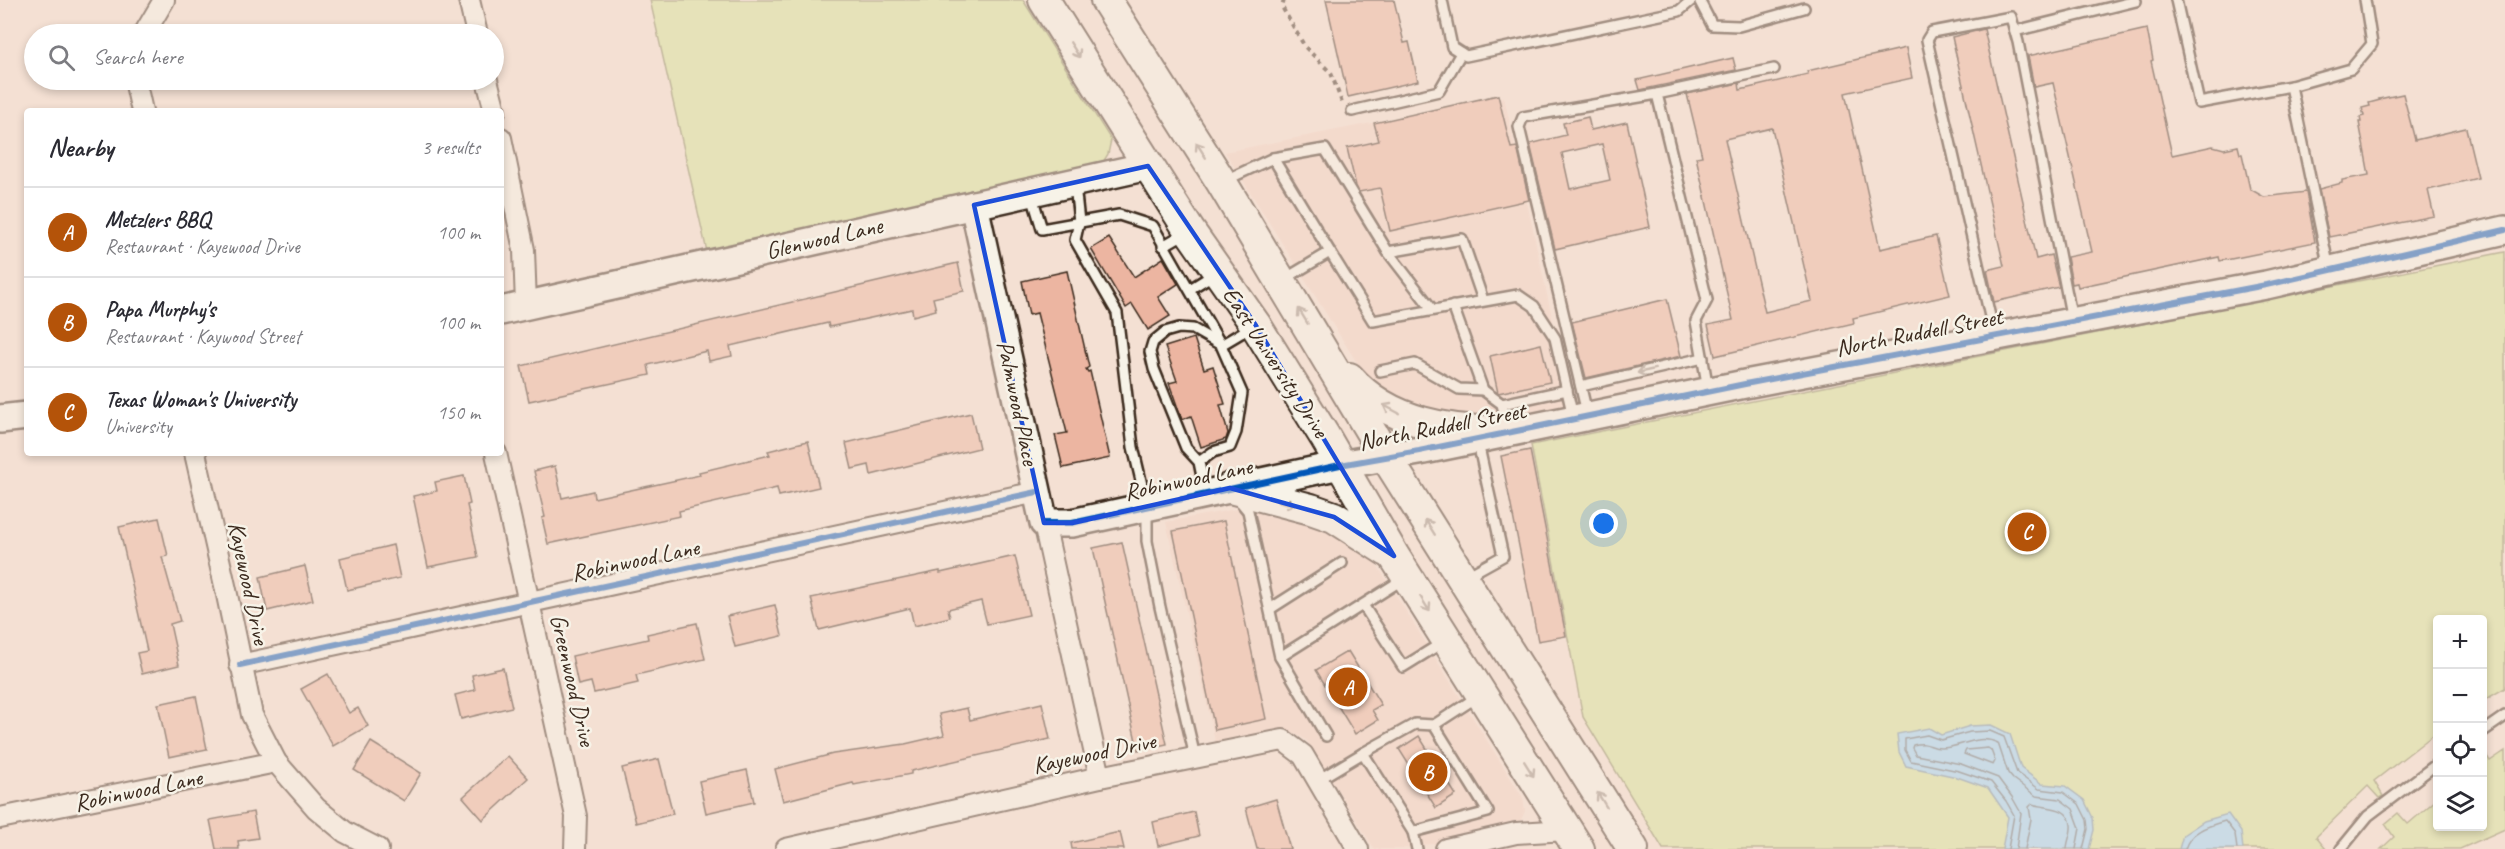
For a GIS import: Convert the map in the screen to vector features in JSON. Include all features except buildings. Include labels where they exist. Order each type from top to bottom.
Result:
[{"type":"main road","name":"East University Drive","points":[[1044,0],[1148,166],[1255,324],[1401,567],[1573,839]]},
{"type":"main road","name":"East University Drive","points":[[1106,0],[1221,183],[1386,457],[1633,849]]},
{"type":"main road","points":[[1319,343],[1353,382],[1372,398],[1396,412],[1454,430],[1505,418]]},
{"type":"main road","points":[[1218,491],[1311,508],[1334,517],[1401,567]]},
{"type":"street","points":[[150,24],[164,0]]},
{"type":"street","points":[[469,0],[475,24]]},
{"type":"street","points":[[137,90],[141,108]]},
{"type":"street","points":[[490,90],[494,108]]},
{"type":"street","points":[[504,153],[524,250],[514,308]]},
{"type":"street","name":"Glenwood Lane","points":[[514,308],[1148,166]]},
{"type":"street","name":"Palmwood Place","points":[[974,205],[1100,777]]},
{"type":"street","name":"North Ruddell Street","points":[[1340,465],[1477,438],[1505,418],[1581,417],[2266,285],[2505,230]]},
{"type":"street","points":[[0,419],[24,416]]},
{"type":"street","name":"Kayewood Drive","points":[[196,456],[252,715],[276,762],[316,808],[345,832],[378,849]]},
{"type":"street","name":"Greenwood Drive","points":[[497,456],[576,816],[575,849]]},
{"type":"street","name":"Robinwood Lane","points":[[1044,523],[1072,523],[1340,465]]},
{"type":"street","name":"Robinwood Lane","points":[[240,665],[1037,492]]},
{"type":"street","name":"Kayewood Drive","points":[[786,849],[1100,777],[1283,740],[1303,754],[1358,849]]},
{"type":"street","name":"Robinwood Lane","points":[[0,818],[276,762]]},
{"type":"street","points":[[1446,849],[1516,833],[1573,839]]},
{"type":"lane","points":[[1442,0],[1452,47],[1466,56],[1679,11],[1692,0]]},
{"type":"lane","points":[[1699,0],[1712,25],[1739,26],[1804,8]]},
{"type":"lane","points":[[2176,0],[2199,103],[2291,86],[2351,69],[2372,44],[2365,0]]},
{"type":"lane","points":[[2015,31],[2136,1]]},
{"type":"lane","points":[[1995,336],[1927,40],[1932,32],[2011,17],[2072,322]]},
{"type":"lane","points":[[1352,111],[1439,91],[1461,53]]},
{"type":"lane","points":[[1581,417],[1581,386],[1519,127],[1523,117],[1657,94],[1774,69]]},
{"type":"lane","points":[[2291,86],[2329,271]]},
{"type":"lane","points":[[1657,94],[1707,300],[1696,321],[1709,391]]},
{"type":"lane","points":[[1221,183],[1273,158],[1325,149],[1389,252],[1432,309]]},
{"type":"lane","points":[[1273,158],[1373,321],[1518,295],[1534,306],[1555,338],[1567,390],[1581,417]]},
{"type":"lane","points":[[1075,182],[1079,222],[1075,240],[1117,313],[1133,447],[1147,506],[1147,541],[1160,608],[1195,757]]},
{"type":"lane","points":[[1031,192],[1042,229],[1119,215],[1153,226],[1221,345],[1242,393],[1236,432],[1230,447],[1213,452],[1199,462]]},
{"type":"lane","points":[[1163,246],[1190,230]]},
{"type":"lane","points":[[1389,252],[1462,239],[1483,300]]},
{"type":"lane","points":[[1281,281],[1330,252]]},
{"type":"lane","points":[[1190,289],[1218,272]]},
{"type":"lane","points":[[1453,306],[1483,390],[1505,418],[1567,390]]},
{"type":"lane","points":[[1221,345],[1255,324]]},
{"type":"lane","points":[[1221,345],[1193,330],[1179,328],[1165,332],[1153,342],[1150,352],[1154,369],[1186,448],[1199,462],[1218,491],[1248,511],[1280,657],[1326,736]]},
{"type":"lane","points":[[1581,386],[1703,358]]},
{"type":"lane","points":[[1380,371],[1415,364],[1459,389],[1483,390]]},
{"type":"lane","points":[[1462,579],[1503,556],[1477,438]]},
{"type":"lane","points":[[1270,609],[1342,563]]},
{"type":"lane","points":[[1280,657],[1363,605],[1401,567]]},
{"type":"lane","points":[[1363,605],[1402,667],[1447,640]]},
{"type":"lane","points":[[1318,780],[1415,724],[1434,725],[1482,694]]},
{"type":"lane","points":[[2487,729],[2505,716]]},
{"type":"lane","points":[[1413,832],[1488,812],[1434,725]]},
{"type":"lane","points":[[1363,753],[1413,832],[1417,849]]},
{"type":"lane","points":[[2341,849],[2368,816],[2433,767]]},
{"type":"path","points":[[1284,0],[1282,7],[1305,47],[1331,73],[1341,103],[1352,111]]},
{"type":"highlighted area","points":[[1148,166],[1255,324],[1394,556],[1334,517],[1230,488],[1072,523],[1044,523],[974,205]]},
{"type":"shaded area","points":[[1504,97],[1572,409],[1510,418],[1443,420],[1388,393],[1364,374],[1225,152]]},
{"type":"shaded area","points":[[1237,509],[1279,509],[1306,513],[1372,557],[1523,798],[1525,811],[1520,822],[1510,828],[1449,843],[1418,845],[1402,849],[1374,849],[1307,741],[1297,734],[1285,730],[1275,731],[1216,745],[1166,522]]},
{"type":"green space","points":[[650,0],[1023,0],[1111,140],[1108,154],[1102,164],[708,256]]},
{"type":"green space","points":[[2505,252],[2505,688],[2487,699],[2487,615],[2433,615],[2433,735],[2374,781],[2383,796],[2379,798],[2368,786],[2316,837],[2326,849],[1663,849],[1583,717],[1531,445]]},
{"type":"green space","points":[[2505,751],[2505,829],[2460,849],[2381,849],[2394,837],[2385,824],[2398,813],[2408,824],[2433,802],[2433,831],[2487,831],[2487,756],[2490,761]]},
{"type":"water","points":[[1991,725],[2010,734],[2021,768],[2042,784],[2065,786],[2084,800],[2093,818],[2094,830],[2089,849],[2002,849],[2008,817],[1988,788],[1957,777],[1906,766],[1899,752],[1897,734],[1929,728],[1941,735],[1970,726]]},
{"type":"water","points":[[2228,814],[2241,832],[2243,849],[2179,849],[2183,835],[2204,821]]},
{"type":"cycle path","points":[[1044,523],[1072,523],[1340,465],[1745,384],[2266,285],[2505,230]]},
{"type":"cycle path","points":[[240,665],[1037,492]]},
{"type":"place","name":"Texas Woman's University","points":[[2027,532]]},
{"type":"place","name":"Metzlers BBQ","points":[[1348,687]]},
{"type":"place","name":"Papa Murphy's","points":[[1428,772]]}]
